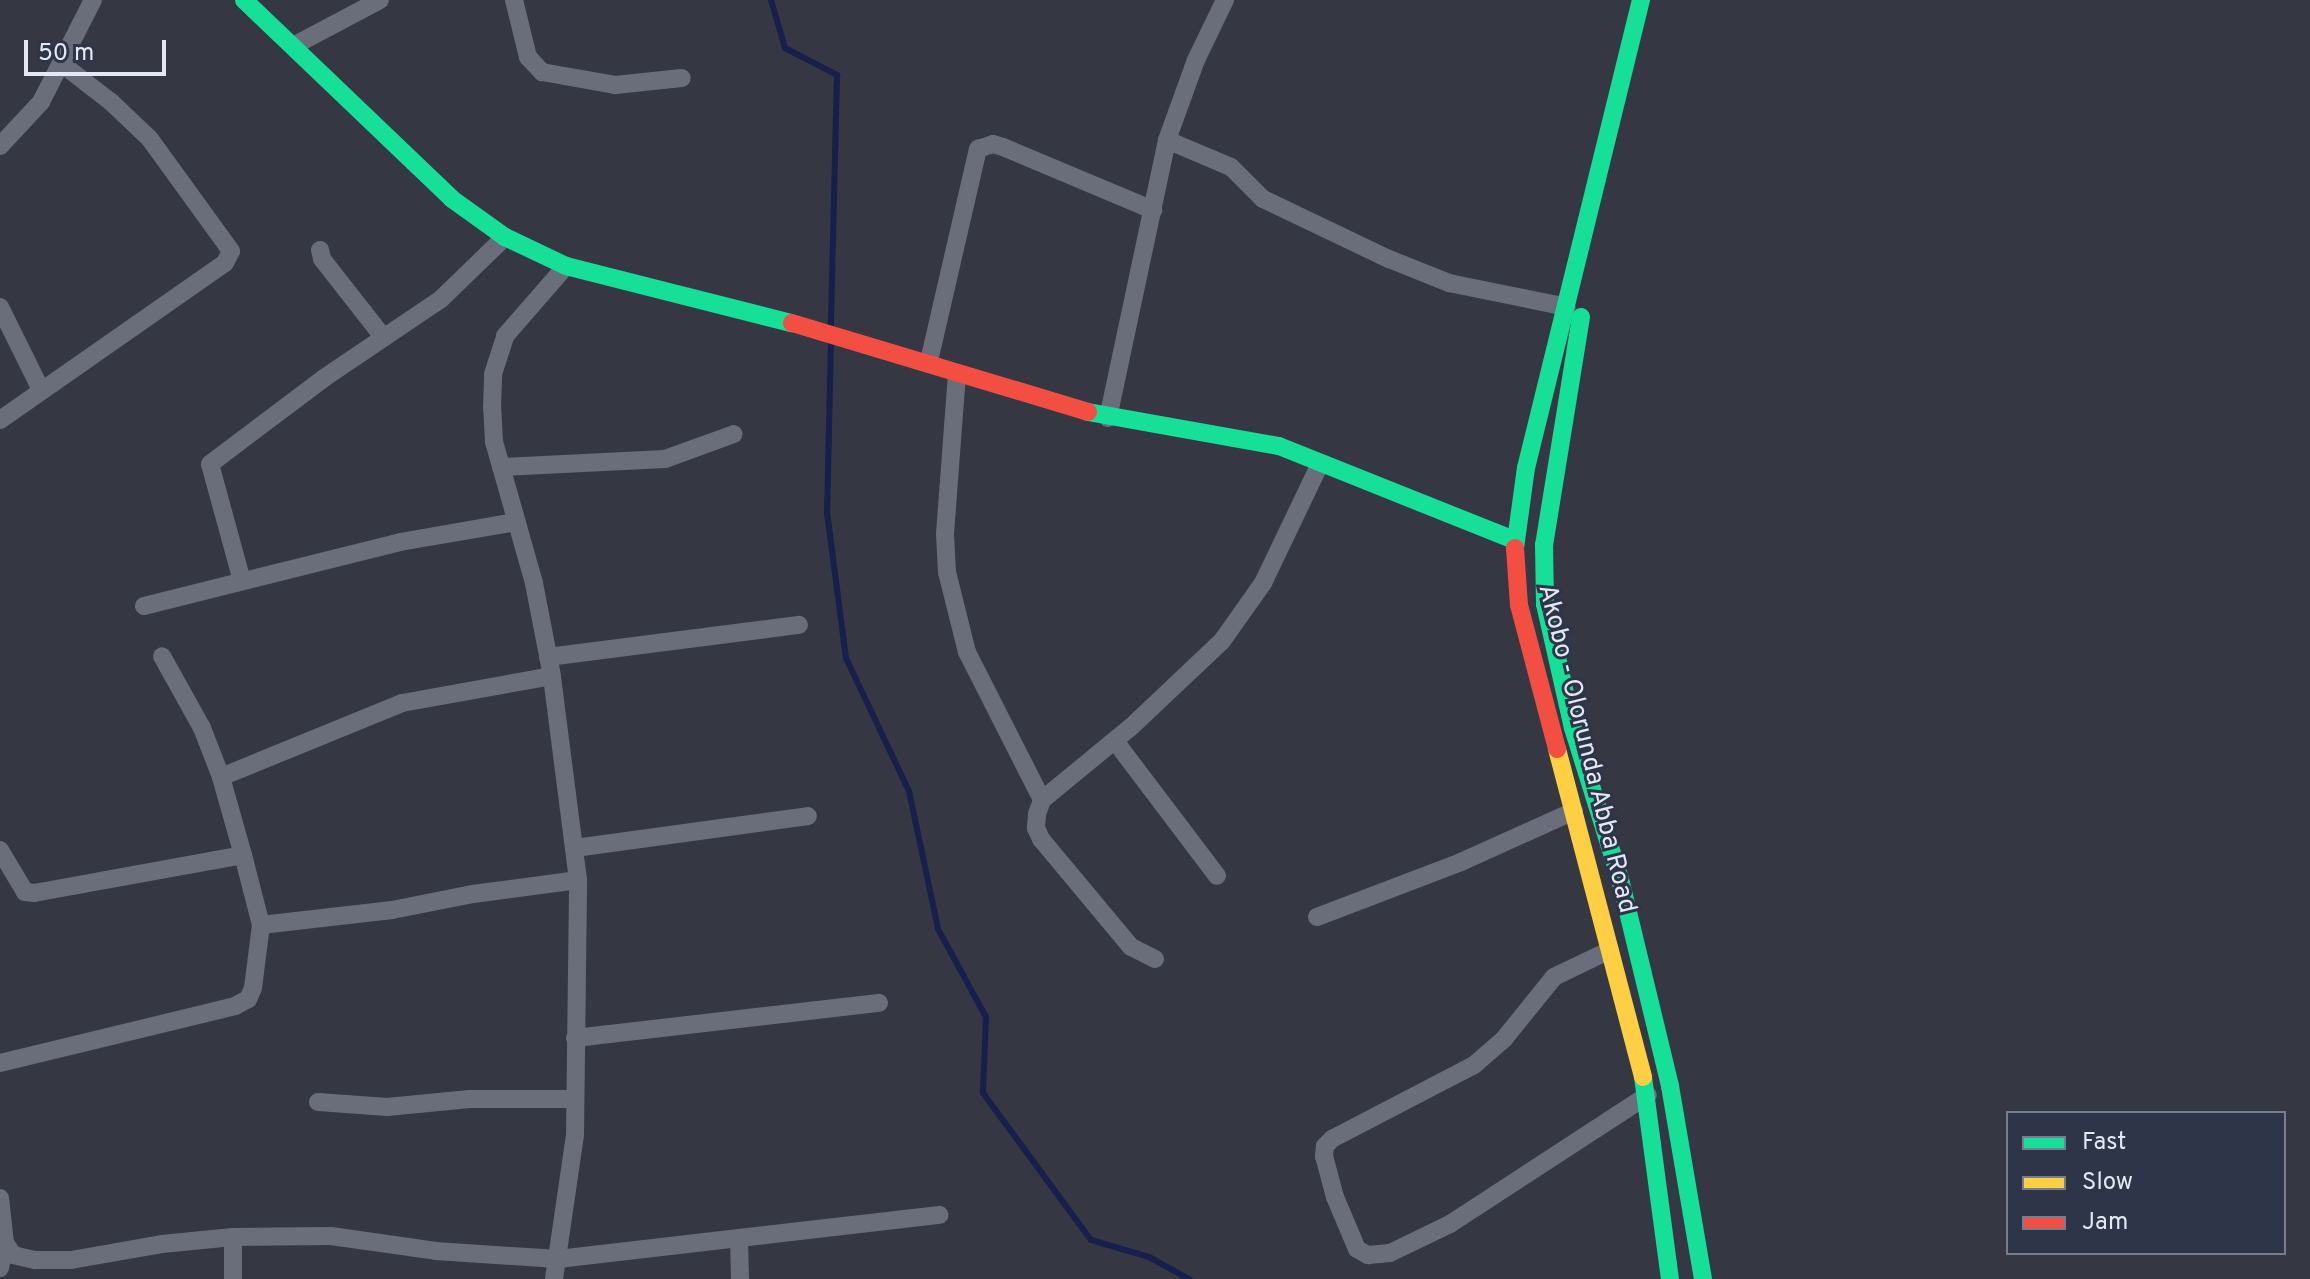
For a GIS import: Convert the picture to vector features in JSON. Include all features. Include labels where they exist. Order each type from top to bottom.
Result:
[{"type":"main road","points":[[244,0],[295,45],[368,123],[441,189],[505,237],[566,266],[845,336],[929,361],[957,374],[1108,418],[1279,446],[1411,496],[1514,540]]},
{"type":"main road","name":"Akobo - Olorunda Abba Road","points":[[1641,0],[1542,404],[1514,540],[1519,605],[1648,1095],[1670,1279]]},
{"type":"main road","name":"Akobo - Olorunda Abba Road","points":[[1658,0],[1577,336],[1544,545],[1545,604],[1573,728],[1620,879],[1666,1071],[1703,1279]]},
{"type":"main road","points":[[1542,404],[1565,408]]},
{"type":"street","points":[[0,146],[41,102],[93,0]]},
{"type":"street","points":[[295,45],[380,0]]},
{"type":"street","points":[[514,0],[528,57],[542,72],[615,85],[682,78]]},
{"type":"street","points":[[1108,418],[1167,140],[1196,60],[1225,0]]},
{"type":"street","points":[[0,420],[225,263],[231,251],[150,139],[62,64]]},
{"type":"street","points":[[1167,140],[1231,167],[1263,199],[1389,259],[1449,283],[1567,307]]},
{"type":"street","points":[[929,361],[978,149],[993,144],[1003,147],[1153,210]]},
{"type":"street","points":[[242,581],[210,464],[441,299],[505,237]]},
{"type":"street","points":[[320,250],[322,259],[384,338]]},
{"type":"street","points":[[554,1279],[575,1135],[573,1099],[578,880],[552,676],[534,583],[494,442],[493,374],[505,336],[566,266]]},
{"type":"street","points":[[0,307],[41,390]]},
{"type":"street","points":[[957,374],[945,534],[947,572],[967,652],[1042,800]]},
{"type":"street","points":[[501,467],[665,459],[734,434]]},
{"type":"street","points":[[1155,959],[1131,947],[1041,839],[1036,828],[1042,800],[1115,741],[1222,641],[1263,583],[1320,464]]},
{"type":"street","points":[[144,606],[400,542],[516,522]]},
{"type":"street","points":[[548,657],[799,625]]},
{"type":"street","points":[[0,1063],[235,1006],[248,999],[253,988],[261,925],[243,855],[221,777],[202,728],[162,656]]},
{"type":"street","points":[[221,777],[402,703],[552,676]]},
{"type":"street","points":[[1115,741],[1217,876]]},
{"type":"street","points":[[1317,917],[1461,862],[1574,811]]},
{"type":"street","points":[[575,848],[808,816]]},
{"type":"street","points":[[0,850],[25,892],[34,893],[243,855]]},
{"type":"street","points":[[261,925],[392,910],[473,894],[578,880]]},
{"type":"street","points":[[1610,950],[1554,977],[1504,1039],[1474,1065],[1332,1139],[1325,1146],[1324,1156],[1335,1197],[1357,1249],[1368,1255],[1390,1253],[1450,1224],[1648,1095]]},
{"type":"street","points":[[575,1038],[879,1003]]},
{"type":"street","points":[[318,1102],[387,1107],[470,1099],[573,1099]]},
{"type":"street","points":[[0,1198],[5,1243],[0,1268]]},
{"type":"street","points":[[5,1243],[13,1255],[35,1260],[71,1260],[162,1244],[233,1237],[331,1236],[436,1251],[558,1259],[939,1215]]},
{"type":"street","points":[[233,1237],[233,1279]]},
{"type":"street","points":[[739,1238],[740,1279]]},
{"type":"waterway","points":[[771,0],[785,48],[837,75],[831,325]]},
{"type":"waterway","points":[[831,340],[827,512],[846,658],[909,791],[938,929],[986,1017],[983,1093],[1091,1240],[1149,1257],[1189,1279]]},
{"type":"traffic: fast","points":[[244,0],[452,199],[505,237],[566,266],[792,323]]},
{"type":"traffic: fast","points":[[1515,548],[1526,468],[1641,0]]},
{"type":"traffic: fast","points":[[1581,317],[1544,545],[1545,604],[1573,728],[1620,879],[1670,1086],[1703,1279]]},
{"type":"traffic: fast","points":[[1088,412],[1279,446],[1514,540]]},
{"type":"traffic: fast","points":[[1643,1077],[1670,1279]]},
{"type":"traffic: slow","points":[[1557,749],[1643,1077]]},
{"type":"traffic: jam","points":[[792,323],[1088,412]]},
{"type":"traffic: jam","points":[[1515,548],[1519,605],[1557,749]]}]
